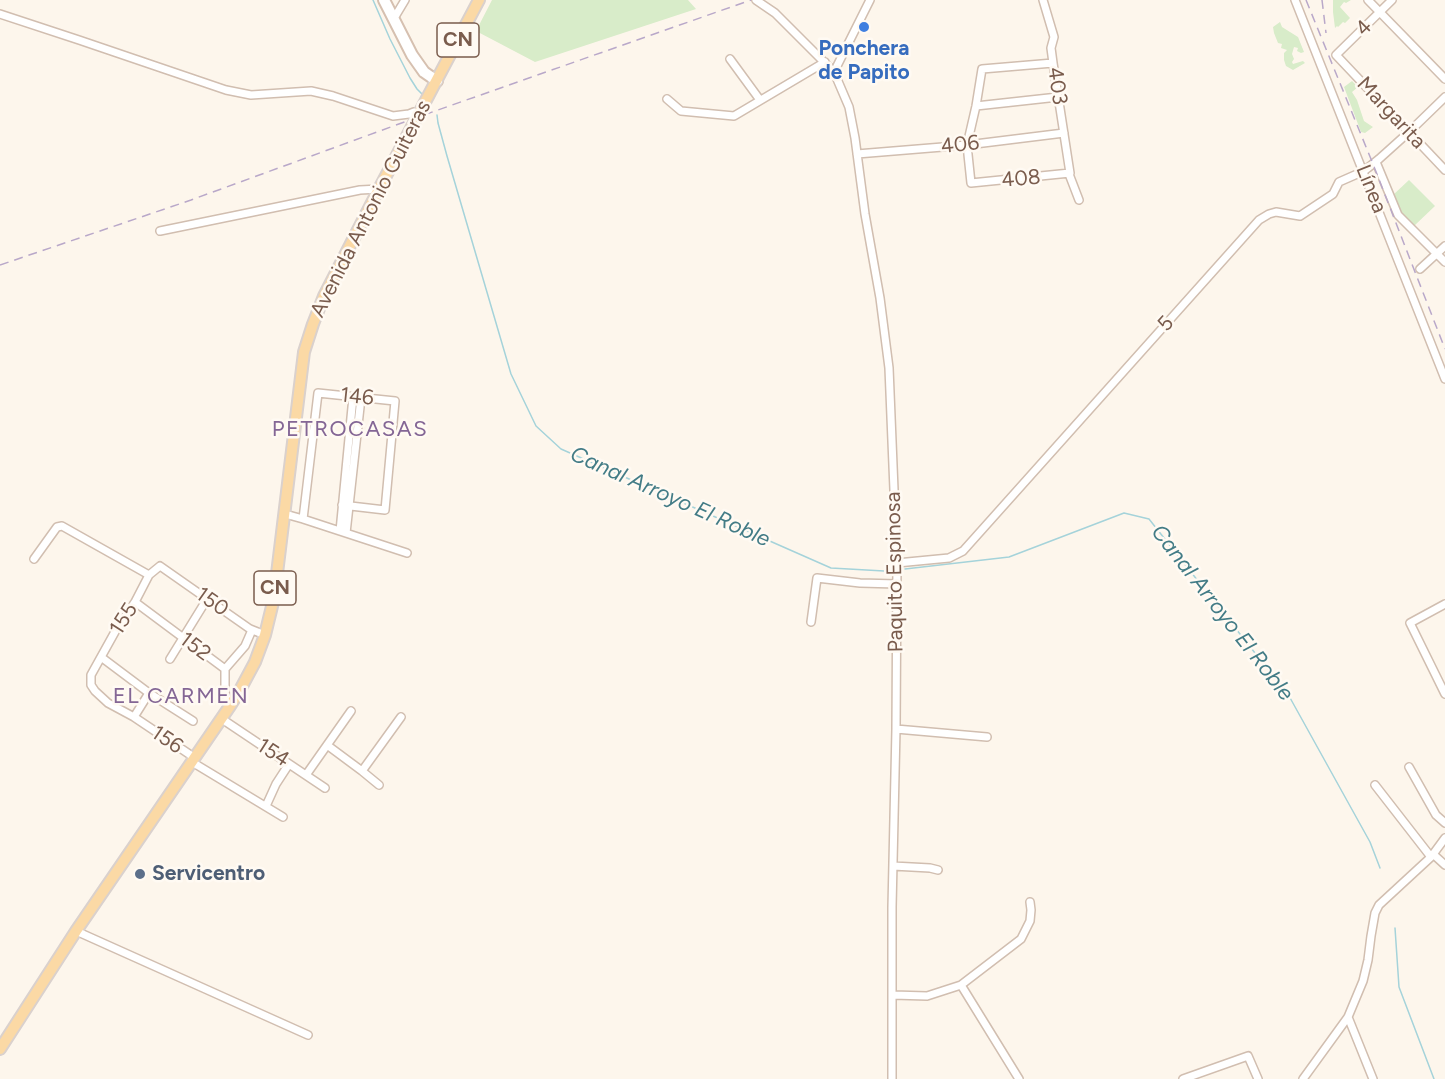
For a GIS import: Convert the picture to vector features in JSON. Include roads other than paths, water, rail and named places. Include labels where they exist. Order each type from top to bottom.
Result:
[{"type":"main road","name":"CN","points":[[437,81],[480,0]]},
{"type":"main road","name":"Avenida Antonio Guiteras","points":[[0,1049],[76,932],[222,719],[255,662],[266,635],[274,598],[304,352],[324,296],[437,81]]},
{"type":"street","name":"CN","points":[[384,0],[412,55],[424,72],[437,81]]},
{"type":"street","points":[[392,18],[405,0]]},
{"type":"street","name":"Paquito Espinosa","points":[[756,0],[775,13],[834,72],[849,107],[889,368],[897,563],[892,867],[892,1079]]},
{"type":"street","points":[[834,72],[870,0]]},
{"type":"street","name":"403","points":[[1043,0],[1054,37],[1051,48],[1058,97],[1070,174],[1079,200]]},
{"type":"street","name":"Línea","points":[[1295,0],[1445,379]]},
{"type":"street","points":[[1368,0],[1445,79]]},
{"type":"street","name":"4","points":[[1336,55],[1392,0]]},
{"type":"street","points":[[0,14],[196,81],[242,93],[311,91],[393,116],[420,113]]},
{"type":"street","name":"Margarita","points":[[1336,55],[1445,170]]},
{"type":"street","points":[[730,59],[760,100]]},
{"type":"street","points":[[667,99],[681,111],[734,116],[825,62]]},
{"type":"street","points":[[967,145],[982,69],[1053,63]]},
{"type":"street","points":[[976,106],[1058,97]]},
{"type":"street","name":"5","points":[[897,563],[949,558],[963,551],[1259,220],[1269,213],[1276,212],[1300,216],[1333,194],[1341,181],[1364,171],[1376,162],[1445,97]]},
{"type":"street","name":"406","points":[[856,154],[967,145],[1064,133]]},
{"type":"street","name":"408","points":[[967,145],[971,183],[1070,174]]},
{"type":"street","points":[[1376,162],[1398,215],[1445,262]]},
{"type":"street","points":[[160,231],[360,190],[379,189]]},
{"type":"street","points":[[1420,269],[1445,246]]},
{"type":"street","name":"146","points":[[303,519],[318,393],[395,401],[386,510],[346,505]]},
{"type":"street","points":[[343,532],[357,397]]},
{"type":"street","points":[[285,514],[407,553]]},
{"type":"street","points":[[34,559],[57,527],[62,526],[149,575]]},
{"type":"street","name":"150","points":[[160,566],[252,630],[266,635]]},
{"type":"street","name":"155","points":[[91,675],[149,575],[160,566]]},
{"type":"street","points":[[811,622],[817,578],[897,584]]},
{"type":"street","points":[[170,659],[207,599]]},
{"type":"street","name":"152","points":[[135,602],[225,669],[225,693],[230,706]]},
{"type":"street","points":[[1445,604],[1410,623],[1445,694]]},
{"type":"street","points":[[225,669],[245,646],[252,630]]},
{"type":"street","points":[[101,657],[149,693],[193,721]]},
{"type":"street","name":"156","points":[[91,675],[91,685],[108,702],[283,817]]},
{"type":"street","points":[[134,717],[149,693]]},
{"type":"street","points":[[306,775],[351,711]]},
{"type":"street","points":[[362,771],[401,717]]},
{"type":"street","name":"154","points":[[222,719],[325,788]]},
{"type":"street","points":[[896,729],[987,738]]},
{"type":"street","points":[[327,745],[379,785]]},
{"type":"street","points":[[266,806],[289,764]]},
{"type":"street","points":[[1409,767],[1436,815],[1445,823]]},
{"type":"street","points":[[1375,785],[1432,856],[1445,865]]},
{"type":"street","points":[[1304,1079],[1348,1017],[1363,981],[1375,913],[1379,905],[1432,856],[1445,838]]},
{"type":"street","points":[[892,867],[938,870]]},
{"type":"street","points":[[893,995],[927,996],[961,986],[1021,939],[1030,921],[1030,902]]},
{"type":"street","points":[[76,932],[308,1035]]},
{"type":"street","points":[[961,986],[1019,1079]]},
{"type":"street","points":[[1348,1017],[1373,1079]]},
{"type":"street","points":[[1183,1079],[1248,1056],[1258,1079]]},
{"type":"waterway","name":"Canal Arroyo El Roble","points":[[373,0],[410,78],[423,95]]},
{"type":"waterway","name":"Canal Arroyo El Roble","points":[[437,115],[511,374],[536,426],[561,449],[831,568],[884,571]]},
{"type":"waterway","name":"Canal Arroyo El Roble","points":[[905,569],[1009,557],[1124,513],[1149,519],[1289,696],[1370,842],[1380,868]]},
{"type":"waterway","name":"Canal Arroyo El Roble","points":[[1395,928],[1399,987],[1434,1079]]},
{"type":"railway","points":[[0,265],[191,200],[418,117],[751,0]]},
{"type":"railway","points":[[1306,0],[1445,349]]},
{"type":"railway","points":[[1322,0],[1326,33]]},
{"type":"place","name":"Ponchera de Papito","points":[[864,27]]},
{"type":"place","name":"Servicentro","points":[[140,874]]},
{"type":"district","name":"PETROCASAS","points":[[350,430]]},
{"type":"district","name":"EL CARMEN","points":[[181,697]]}]
